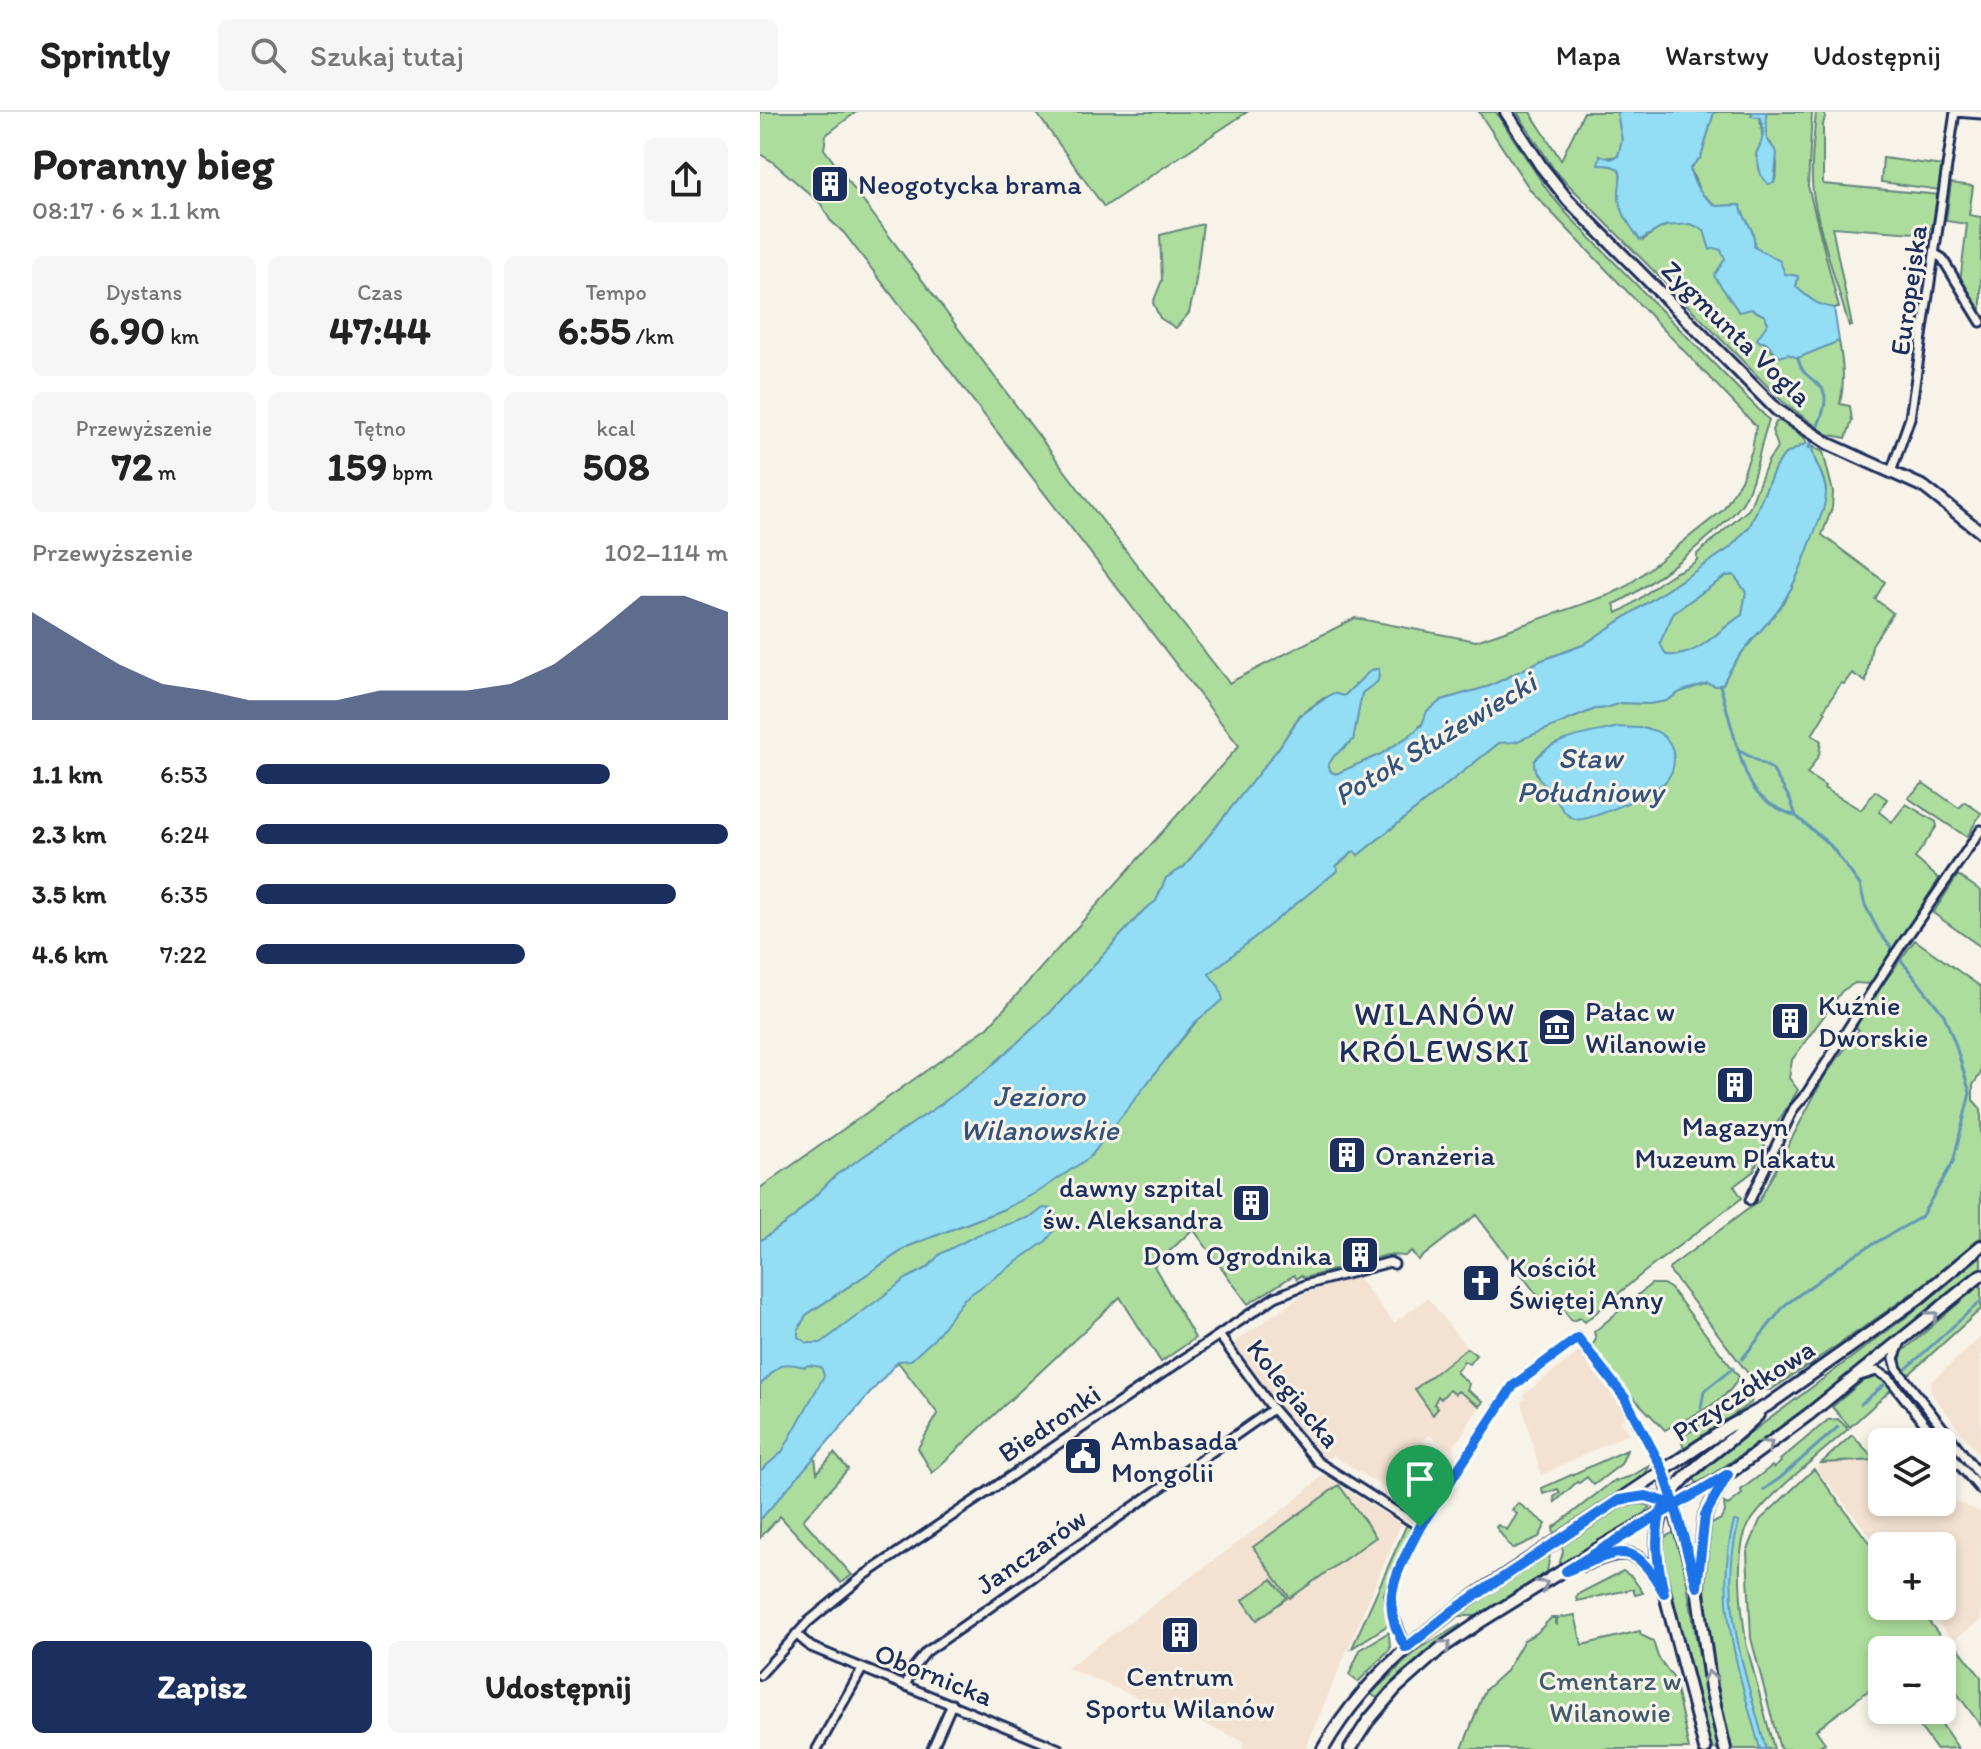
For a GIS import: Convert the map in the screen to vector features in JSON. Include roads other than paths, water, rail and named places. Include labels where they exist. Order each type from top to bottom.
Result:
[{"type":"main road","name":"Zygmunta Vogla","points":[[1506,112],[1541,166],[1568,200],[1764,398],[1829,444],[1935,494],[1981,532]]},
{"type":"main road","name":"Przyczółkowa","points":[[1323,1749],[1358,1697],[1406,1648],[1454,1610],[1730,1426],[1768,1405],[1919,1298],[1981,1246]]},
{"type":"main road","name":"Przyczółkowa","points":[[1350,1749],[1375,1711],[1414,1671],[1480,1622],[1660,1514],[1671,1500],[1728,1474],[1981,1275]]},
{"type":"main road","points":[[1671,1500],[1692,1471],[1737,1436],[1768,1405]]},
{"type":"main road","points":[[1663,1470],[1697,1587],[1711,1688],[1725,1749]]},
{"type":"main road","points":[[1697,1587],[1705,1515],[1728,1474]]},
{"type":"main road","points":[[1619,1500],[1646,1496],[1671,1500]]},
{"type":"main road","points":[[1660,1514],[1657,1552],[1664,1593],[1705,1749]]},
{"type":"main road","points":[[1566,1571],[1615,1553],[1628,1553],[1646,1564],[1664,1593]]},
{"type":"street","points":[[1955,112],[1981,114]]},
{"type":"street","name":"Europejska","points":[[1891,472],[1910,418],[1955,112]]},
{"type":"street","points":[[1935,254],[1942,258],[1981,322]]},
{"type":"street","points":[[1750,1200],[1794,1108],[1807,1093],[1900,947],[1981,830]]},
{"type":"street","name":"Biedronki","points":[[760,1675],[796,1634],[865,1575],[1282,1293],[1390,1262],[1394,1264]]},
{"type":"street","name":"Kolegiacka","points":[[1219,1335],[1273,1409],[1318,1462],[1420,1527]]},
{"type":"street","points":[[1406,1648],[1395,1625],[1390,1594],[1420,1527],[1513,1386],[1578,1338],[1625,1398],[1663,1470]]},
{"type":"street","points":[[1903,1339],[1894,1358],[1897,1369],[1981,1477]]},
{"type":"street","points":[[1849,1381],[1870,1372],[1883,1373],[1928,1428]]},
{"type":"street","name":"Janczarów","points":[[905,1686],[919,1659],[941,1641],[1273,1409]]},
{"type":"street","points":[[1956,1461],[1981,1490]]},
{"type":"street","name":"Obornicka","points":[[796,1634],[811,1647],[1059,1749]]},
{"type":"street","points":[[817,1749],[862,1669]]},
{"type":"street","points":[[932,1749],[952,1704]]},
{"type":"water","points":[[1617,112],[1714,112],[1701,157],[1690,168],[1696,185],[1716,206],[1740,205],[1753,235],[1754,247],[1780,261],[1785,274],[1798,276],[1796,287],[1809,298],[1834,308],[1839,341],[1798,358],[1788,354],[1780,357],[1766,342],[1757,339],[1768,323],[1765,316],[1752,309],[1739,312],[1714,276],[1725,259],[1721,250],[1710,250],[1704,230],[1691,224],[1664,226],[1640,240],[1620,205],[1619,170],[1609,165],[1598,165],[1600,155],[1611,159],[1618,156],[1622,140]]},
{"type":"water","points":[[1753,112],[1766,112],[1767,139],[1777,153],[1774,183],[1768,184],[1761,175],[1756,154],[1763,127],[1760,117],[1751,116]]},
{"type":"water","name":"Jezioro Wilanowskie","points":[[1807,443],[1812,446],[1825,486],[1824,508],[1786,597],[1739,656],[1723,684],[1716,686],[1707,683],[1680,692],[1666,701],[1621,703],[1595,709],[1515,742],[1499,743],[1358,855],[1354,851],[1336,866],[1338,870],[1209,974],[1219,987],[1223,1000],[1194,1023],[1090,1157],[1038,1192],[1004,1209],[909,1246],[806,1315],[798,1337],[807,1343],[821,1343],[907,1278],[927,1268],[940,1254],[977,1235],[1033,1216],[1043,1208],[1053,1209],[1056,1226],[1046,1241],[964,1299],[934,1339],[911,1360],[898,1361],[760,1520],[760,1471],[782,1452],[824,1376],[821,1367],[789,1364],[780,1366],[760,1385],[760,1241],[793,1218],[836,1175],[987,1070],[1050,1013],[1144,910],[1156,901],[1166,878],[1184,867],[1278,749],[1300,716],[1333,693],[1344,696],[1371,670],[1379,669],[1378,681],[1362,693],[1353,740],[1328,765],[1331,772],[1336,774],[1381,754],[1422,725],[1427,711],[1442,700],[1490,686],[1540,661],[1583,645],[1730,548],[1750,526],[1775,468],[1784,455]],"holes":[[[1734,575],[1746,592],[1742,615],[1688,653],[1666,655],[1660,643],[1674,612],[1726,576]]]},
{"type":"water","name":"Staw Południowy","points":[[1619,727],[1640,728],[1661,734],[1673,750],[1674,764],[1669,776],[1659,787],[1621,806],[1582,819],[1571,818],[1540,780],[1534,761],[1562,741]]},
{"type":"water","points":[[1734,1521],[1739,1522],[1731,1580],[1737,1637],[1766,1749],[1760,1749],[1744,1692],[1727,1608],[1728,1550]]},
{"type":"waterway","points":[[1798,358],[1802,370],[1823,389],[1825,397],[1809,448]]},
{"type":"waterway","name":"Potok Służewiecki","points":[[1720,685],[1738,750],[1772,769],[1796,816],[1830,845],[1860,885],[1865,905],[1879,932],[1944,1015],[1970,1093],[1953,1162],[1921,1217],[1852,1256],[1785,1305],[1742,1359]]},
{"type":"waterway","points":[[1739,752],[1757,793],[1773,806],[1796,816]]},
{"type":"waterway","points":[[1907,1368],[1981,1301]]},
{"type":"waterway","name":"Potok Służewiecki","points":[[1701,1408],[1704,1391],[1733,1368]]},
{"type":"waterway","points":[[1861,1404],[1884,1385]]},
{"type":"waterway","points":[[1763,1490],[1838,1427]]},
{"type":"place","name":"Neogotycka brama","points":[[830,184]]},
{"type":"place","name":"Kuźnie Dworskie","points":[[1790,1021]]},
{"type":"place","name":"Pałac w Wilanowie","points":[[1557,1027]]},
{"type":"place","name":"Magazyn Muzeum Plakatu","points":[[1735,1085]]},
{"type":"place","name":"Oranżeria","points":[[1347,1155]]},
{"type":"place","name":"dawny szpital św. Aleksandra","points":[[1251,1203]]},
{"type":"place","name":"Dom Ogrodnika","points":[[1360,1255]]},
{"type":"place","name":"Kościół Świętej Anny","points":[[1481,1283]]},
{"type":"place","name":"Ambasada Mongolii","points":[[1083,1456]]},
{"type":"place","name":"Centrum Sportu Wilanów","points":[[1180,1635]]},
{"type":"district","name":"WILANÓW KRÓLEWSKI","points":[[1435,1032]]},
{"type":"park label","name":"Cmentarz w Wilanowie","points":[[1610,1696]]}]
